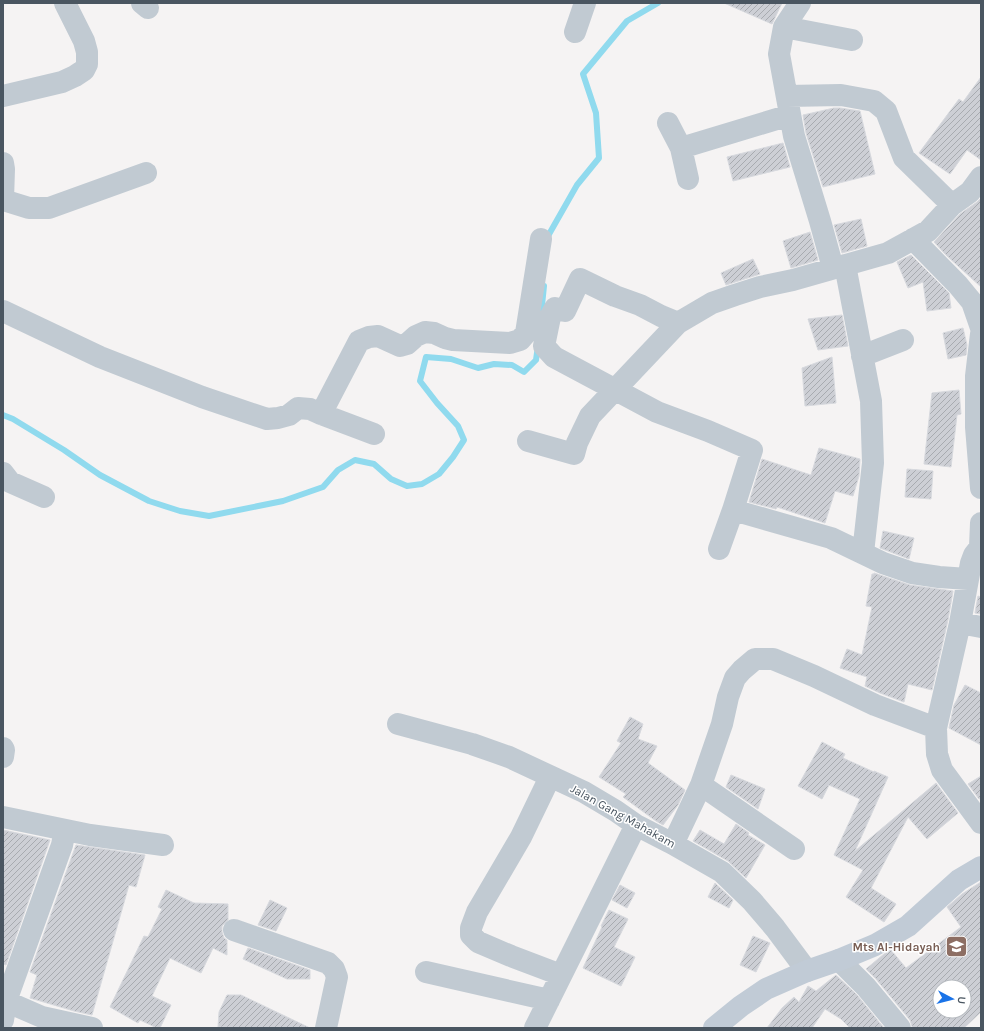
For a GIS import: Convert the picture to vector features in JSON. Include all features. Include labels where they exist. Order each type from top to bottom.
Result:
[{"type":"main road","points":[[714,1028],[741,1006],[766,990],[807,971],[875,945],[908,926],[959,880],[981,867]]},
{"type":"street","points":[[3,96],[62,82],[84,70],[87,64],[87,52],[84,41],[65,3]]},
{"type":"street","points":[[575,32],[585,3]]},
{"type":"street","points":[[800,3],[784,27],[779,54],[794,136],[820,220],[839,266],[862,356],[871,401],[873,463],[863,554]]},
{"type":"street","points":[[784,27],[852,40]]},
{"type":"street","points":[[681,148],[788,106],[841,95],[874,101],[886,111],[904,158],[952,205]]},
{"type":"street","points":[[668,123],[681,148],[688,179]]},
{"type":"street","points":[[3,163],[3,196],[29,208],[49,208],[146,173]]},
{"type":"street","points":[[528,441],[574,454],[577,443],[590,416],[678,323],[712,303],[735,295],[888,253],[928,230],[952,205],[970,192],[981,177]]},
{"type":"street","points":[[321,414],[359,341],[369,337],[378,336],[400,346],[408,344],[416,336],[425,332],[434,333],[453,340],[464,341],[510,343],[520,340],[526,333],[541,239]]},
{"type":"street","points":[[913,239],[958,285],[976,297],[981,328]]},
{"type":"street","points":[[678,323],[640,305],[614,296],[580,279],[565,311],[556,308],[550,317],[544,346],[554,357],[657,412],[708,431],[752,450],[719,550]]},
{"type":"street","points":[[3,311],[100,357],[202,397],[267,419],[289,415],[298,408],[310,409],[374,434]]},
{"type":"street","points":[[981,334],[976,376],[976,427],[981,488]]},
{"type":"street","points":[[862,356],[902,340]]},
{"type":"street","points":[[3,473],[10,482],[44,496]]},
{"type":"street","points":[[733,510],[831,538],[883,563],[912,573],[968,579]]},
{"type":"street","points":[[981,523],[980,547],[974,554],[971,563],[960,623],[936,728],[937,754],[942,770],[981,823]]},
{"type":"street","points":[[960,623],[981,626]]},
{"type":"street","points":[[673,844],[701,785],[722,724],[728,697],[735,678],[755,659],[773,660],[814,676],[875,705],[936,728]]},
{"type":"street","name":"Jalan Gang Mahakam","points":[[398,724],[509,757],[584,792],[636,825],[722,872],[752,901],[775,928],[807,971]]},
{"type":"street","points":[[3,748],[3,757]]},
{"type":"street","points":[[550,777],[521,837],[477,912],[471,928],[471,935],[478,942],[562,975]]},
{"type":"street","points":[[701,785],[794,848]]},
{"type":"street","points":[[3,817],[90,835],[163,845]]},
{"type":"street","points":[[535,1028],[636,825]]},
{"type":"street","points":[[65,830],[62,846],[4,1007],[92,1028]]},
{"type":"street","points":[[234,930],[328,963],[334,969],[337,977],[326,1028]]},
{"type":"street","points":[[839,960],[866,987],[900,1028]]},
{"type":"street","points":[[426,972],[549,1000]]},
{"type":"building","points":[[724,3],[782,3],[772,24]]},
{"type":"building","points":[[981,77],[981,160],[967,150],[950,174],[919,153],[959,99],[963,102]]},
{"type":"building","points":[[834,108],[860,111],[875,174],[823,187],[806,133],[803,115]]},
{"type":"building","points":[[783,143],[790,167],[733,181],[727,157]]},
{"type":"building","points":[[981,198],[981,287],[934,242],[960,214]]},
{"type":"building","points":[[861,219],[867,246],[842,253],[834,225]]},
{"type":"building","points":[[810,232],[818,260],[791,268],[783,241]]},
{"type":"building","points":[[911,255],[949,293],[951,308],[927,311],[923,282],[908,288],[897,262]]},
{"type":"building","points":[[753,259],[760,274],[726,285],[721,273]]},
{"type":"building","points":[[842,315],[848,346],[818,350],[808,319]]},
{"type":"building","points":[[963,328],[967,345],[966,355],[948,359],[943,333]]},
{"type":"building","points":[[832,357],[836,403],[805,406],[802,368]]},
{"type":"building","points":[[959,390],[961,414],[957,415],[951,467],[924,464],[932,393]]},
{"type":"building","points":[[819,448],[860,459],[859,476],[853,496],[835,491],[825,523],[777,507],[776,509],[749,502],[762,459],[811,475]]},
{"type":"building","points":[[907,469],[933,471],[931,499],[905,497]]},
{"type":"building","points":[[883,531],[914,538],[909,559],[880,548]]},
{"type":"building","points":[[874,573],[910,585],[953,591],[932,690],[908,684],[904,702],[865,686],[867,677],[840,668],[847,649],[862,655],[872,607],[866,606],[872,574]]},
{"type":"building","points":[[978,596],[981,597],[981,614],[975,613]]},
{"type":"building","points":[[965,685],[981,693],[981,745],[949,728],[954,705]]},
{"type":"building","points":[[630,717],[643,724],[638,739],[657,746],[648,763],[685,790],[678,805],[663,825],[623,797],[626,794],[599,777],[621,743],[617,741]]},
{"type":"building","points":[[822,742],[845,754],[843,758],[888,777],[855,851],[936,783],[958,813],[927,839],[908,817],[871,888],[896,904],[884,922],[846,897],[863,870],[834,855],[860,799],[829,785],[822,799],[798,786]]},
{"type":"building","points":[[731,775],[765,789],[758,809],[726,787]]},
{"type":"building","points":[[981,776],[981,798],[979,799],[968,784]]},
{"type":"building","points":[[736,824],[749,833],[748,835],[765,845],[746,878],[728,861],[693,841],[700,830],[724,844]]},
{"type":"building","points":[[3,830],[50,840],[6,965],[3,964]]},
{"type":"building","points":[[76,845],[145,855],[136,887],[129,885],[92,1015],[30,998],[37,975],[30,972]]},
{"type":"building","name":"Mts Al-Hidayah","points":[[981,882],[981,1012],[964,1028],[912,1028],[910,1020],[866,969],[891,950],[906,968],[961,927],[947,907],[962,894]]},
{"type":"building","points":[[715,883],[733,900],[729,908],[708,897]]},
{"type":"building","points":[[620,885],[635,893],[627,908],[612,900]]},
{"type":"building","points":[[166,890],[194,903],[228,904],[228,920],[222,926],[224,938],[227,940],[227,955],[213,948],[201,973],[170,958],[152,996],[171,1005],[160,1028],[157,1028],[140,1020],[138,1023],[110,1007],[144,936],[148,937],[162,909],[158,907]]},
{"type":"building","points":[[270,900],[287,908],[276,931],[258,925]]},
{"type":"building","points":[[609,910],[628,919],[614,947],[635,957],[621,986],[583,968]]},
{"type":"building","points":[[753,936],[770,943],[756,972],[740,965]]},
{"type":"building","points":[[248,948],[310,970],[310,979],[287,979],[243,959]]},
{"type":"building","points":[[836,975],[857,995],[884,1028],[850,1028],[841,1019],[825,1009],[812,1028],[767,1028],[782,1008],[794,997],[799,1002],[808,986],[816,991]]},
{"type":"building","points":[[227,995],[241,995],[310,1028],[218,1027],[219,1012]]},
{"type":"waterway","points":[[548,239],[548,236],[577,185],[599,158],[596,113],[583,74],[627,21],[658,3]]},
{"type":"waterway","points":[[541,315],[544,286]]},
{"type":"waterway","points":[[3,415],[13,419],[64,450],[100,475],[149,501],[180,511],[209,516],[283,501],[323,487],[338,470],[355,460],[374,464],[391,479],[407,486],[422,484],[439,474],[453,457],[464,440],[458,426],[437,403],[420,381],[426,357],[451,359],[478,368],[494,364],[512,365],[524,372],[536,360],[538,346]]},
{"type":"place","name":"Mts Al-Hidayah","points":[[956,947]]}]
